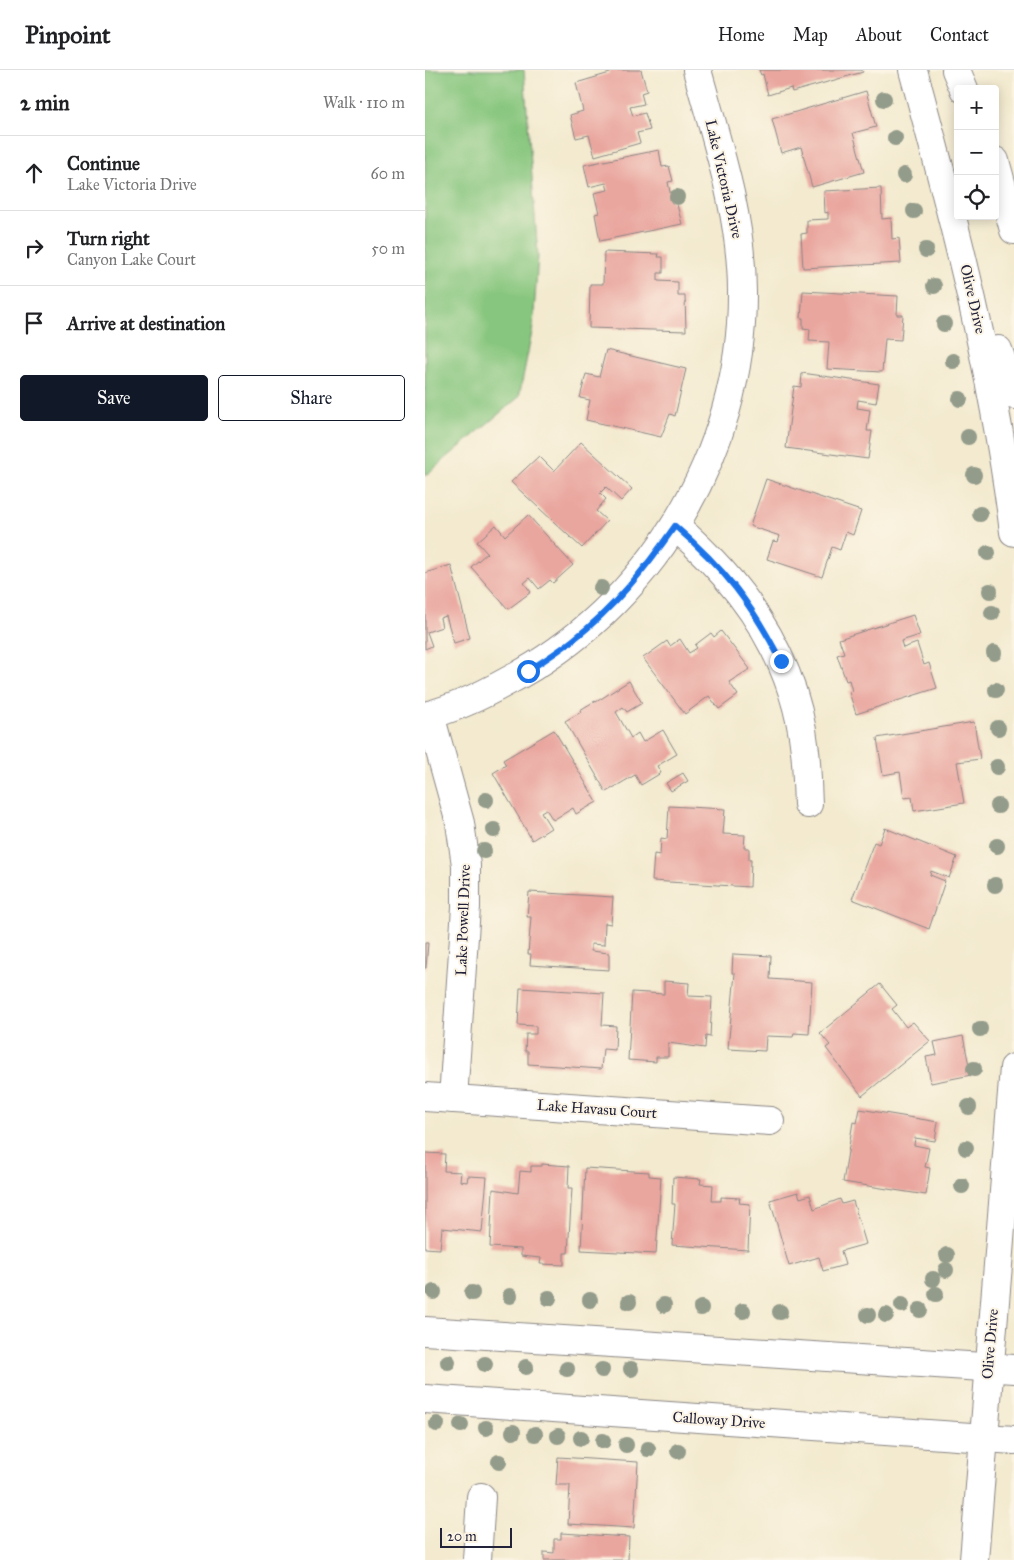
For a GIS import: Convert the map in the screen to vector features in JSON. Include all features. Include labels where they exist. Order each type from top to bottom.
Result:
[{"type":"main road","name":"Lake Victoria Drive","points":[[428,715],[489,692],[528,671],[573,640],[613,604],[638,577],[675,526],[704,472],[721,429],[740,339],[740,246],[732,201],[697,70]]},
{"type":"main road","name":"Olive Drive","points":[[913,70],[961,247],[987,360],[1014,532]]},
{"type":"main road","points":[[956,70],[962,85]]},
{"type":"main road","points":[[970,70],[974,85]]},
{"type":"main road","points":[[999,175],[1014,230]]},
{"type":"main road","points":[[961,247],[1014,395]]},
{"type":"main road","points":[[675,526],[706,553],[737,587],[763,625],[781,661],[796,704],[805,750],[808,804]]},
{"type":"main road","name":"Lake Powell Drive","points":[[428,715],[460,823],[466,865],[466,907],[453,1099]]},
{"type":"main road","name":"Olive Drive","points":[[974,1560],[982,1438],[1001,1368],[1014,1068]]},
{"type":"main road","name":"Lake Havasu Court","points":[[425,1097],[770,1121]]},
{"type":"main road","points":[[425,1332],[1001,1368]]},
{"type":"main road","name":"Calloway Drive","points":[[425,1399],[1014,1440]]},
{"type":"main road","points":[[477,1560],[481,1496]]},
{"type":"green space","points":[[425,70],[524,70],[538,256],[533,327],[519,397],[425,476]]},
{"type":"building","points":[[609,70],[641,70],[647,91],[641,93],[644,104],[630,107],[633,116],[645,113],[650,130],[637,133],[640,143],[595,156],[589,135],[576,138],[570,115],[583,111],[576,83],[610,73]]},
{"type":"building","points":[[759,70],[862,70],[863,72],[792,92],[791,88],[768,95],[763,74],[761,75]]},
{"type":"building","points":[[866,91],[876,127],[853,133],[864,172],[812,187],[801,147],[781,153],[772,119]]},
{"type":"building","points":[[659,150],[662,167],[669,166],[673,181],[668,182],[672,202],[676,201],[682,224],[600,241],[595,214],[599,213],[594,193],[608,190],[606,183],[589,187],[584,165]]},
{"type":"building","points":[[881,188],[882,219],[891,218],[892,239],[899,238],[901,263],[803,268],[801,234],[807,233],[807,220],[828,219],[828,212],[825,213],[824,191]]},
{"type":"building","points":[[604,252],[659,254],[658,257],[663,257],[663,273],[658,273],[658,281],[678,282],[678,296],[685,296],[686,331],[589,328],[590,284],[603,284]]},
{"type":"building","points":[[803,291],[898,296],[897,315],[903,315],[901,340],[885,339],[882,372],[827,369],[829,342],[809,341],[810,329],[803,328],[803,318],[801,318]]},
{"type":"building","points":[[606,350],[686,369],[675,416],[670,414],[661,437],[586,420],[590,400],[580,398],[586,374],[599,377]]},
{"type":"building","points":[[802,373],[879,384],[876,403],[858,400],[857,408],[870,410],[867,431],[872,431],[868,459],[786,448],[794,386],[801,387]]},
{"type":"building","points":[[581,442],[632,489],[621,501],[606,487],[600,493],[606,499],[596,511],[607,521],[582,548],[511,482],[539,456],[554,471]]},
{"type":"building","points":[[766,479],[861,511],[853,535],[846,532],[840,550],[832,547],[822,577],[767,559],[773,541],[778,542],[780,536],[750,526]]},
{"type":"building","points":[[528,515],[573,565],[553,583],[550,580],[539,589],[530,578],[524,583],[531,592],[508,609],[471,567],[487,553],[477,542],[496,525],[505,536]]},
{"type":"building","points":[[451,565],[470,638],[454,643],[446,616],[440,618],[442,627],[427,632],[432,646],[425,649],[425,573]]},
{"type":"building","points":[[913,615],[920,635],[901,641],[903,648],[917,643],[924,665],[929,663],[937,688],[856,714],[849,692],[852,691],[849,680],[846,681],[837,655],[844,653],[839,639]]},
{"type":"building","points":[[721,631],[750,669],[729,682],[738,695],[719,709],[709,696],[685,714],[643,658],[667,641],[670,646],[680,639],[689,653],[697,648],[695,645],[711,633],[714,637]]},
{"type":"building","points":[[629,681],[642,703],[627,712],[623,707],[616,712],[631,738],[638,733],[643,742],[663,730],[677,754],[657,766],[661,773],[641,785],[635,775],[606,792],[565,721]]},
{"type":"building","points":[[974,722],[980,759],[957,762],[964,803],[914,811],[912,797],[904,798],[900,772],[883,775],[877,738]]},
{"type":"building","points":[[554,730],[597,802],[576,814],[573,808],[553,820],[546,809],[541,812],[551,828],[532,840],[493,773],[506,765],[503,760]]},
{"type":"building","points":[[683,773],[688,781],[671,791],[666,783]]},
{"type":"building","points":[[669,806],[725,809],[723,834],[745,835],[744,848],[749,848],[749,860],[751,860],[750,887],[652,881],[654,854],[660,855],[661,838],[667,839]]},
{"type":"building","points":[[885,828],[957,857],[949,878],[931,871],[930,875],[945,881],[929,929],[852,899],[874,842],[879,844]]},
{"type":"building","points":[[529,892],[613,897],[611,924],[605,923],[604,945],[591,944],[591,951],[609,953],[609,970],[530,965],[531,954],[528,954],[531,917],[527,917]]},
{"type":"building","points":[[425,943],[428,943],[426,968],[425,968]]},
{"type":"building","points":[[733,954],[771,956],[770,979],[812,982],[809,1034],[794,1033],[793,1037],[766,1036],[765,1051],[728,1049],[735,973],[732,973]]},
{"type":"building","points":[[664,981],[689,983],[688,996],[712,997],[710,1037],[706,1036],[705,1048],[668,1043],[668,1057],[656,1057],[656,1062],[628,1060],[632,992],[664,994]]},
{"type":"building","points":[[880,984],[897,1005],[892,1009],[906,1027],[913,1022],[930,1041],[862,1096],[826,1048],[830,1045],[820,1033]]},
{"type":"building","points":[[520,988],[604,993],[602,1025],[616,1026],[615,1050],[603,1049],[601,1069],[528,1064],[528,1051],[525,1051],[526,1034],[536,1034],[536,1026],[518,1025]]},
{"type":"building","points":[[963,1036],[971,1075],[931,1083],[926,1057],[937,1055],[934,1042]]},
{"type":"building","points":[[860,1109],[938,1122],[935,1141],[915,1138],[914,1145],[929,1148],[925,1167],[930,1168],[926,1195],[843,1182],[853,1122],[857,1123]]},
{"type":"building","points":[[425,1153],[445,1154],[444,1171],[461,1172],[460,1181],[467,1182],[468,1176],[487,1177],[482,1232],[442,1228],[440,1249],[425,1248]]},
{"type":"building","points":[[542,1164],[569,1166],[568,1188],[572,1188],[568,1253],[564,1253],[564,1265],[540,1264],[541,1258],[521,1256],[521,1249],[490,1247],[493,1189],[518,1193],[520,1171],[531,1172],[531,1166],[542,1166]]},
{"type":"building","points":[[585,1168],[649,1172],[649,1176],[661,1177],[656,1254],[581,1250]]},
{"type":"building","points":[[673,1177],[701,1179],[700,1184],[713,1185],[712,1201],[721,1201],[721,1197],[740,1198],[739,1203],[750,1204],[748,1250],[672,1245],[675,1204],[672,1204]]},
{"type":"building","points":[[798,1192],[800,1198],[810,1195],[814,1209],[840,1199],[842,1204],[853,1201],[866,1244],[841,1251],[845,1265],[823,1271],[819,1257],[789,1266],[770,1200]]},
{"type":"building","points":[[558,1457],[638,1462],[634,1528],[568,1524],[570,1485],[556,1485]]},
{"type":"building","points":[[561,1533],[629,1537],[628,1560],[544,1560],[544,1552],[554,1553],[554,1539],[561,1539]]},
{"type":"route","points":[[528,671],[573,640],[613,604],[644,570],[675,526],[706,553],[737,587],[763,625],[781,661]]}]
